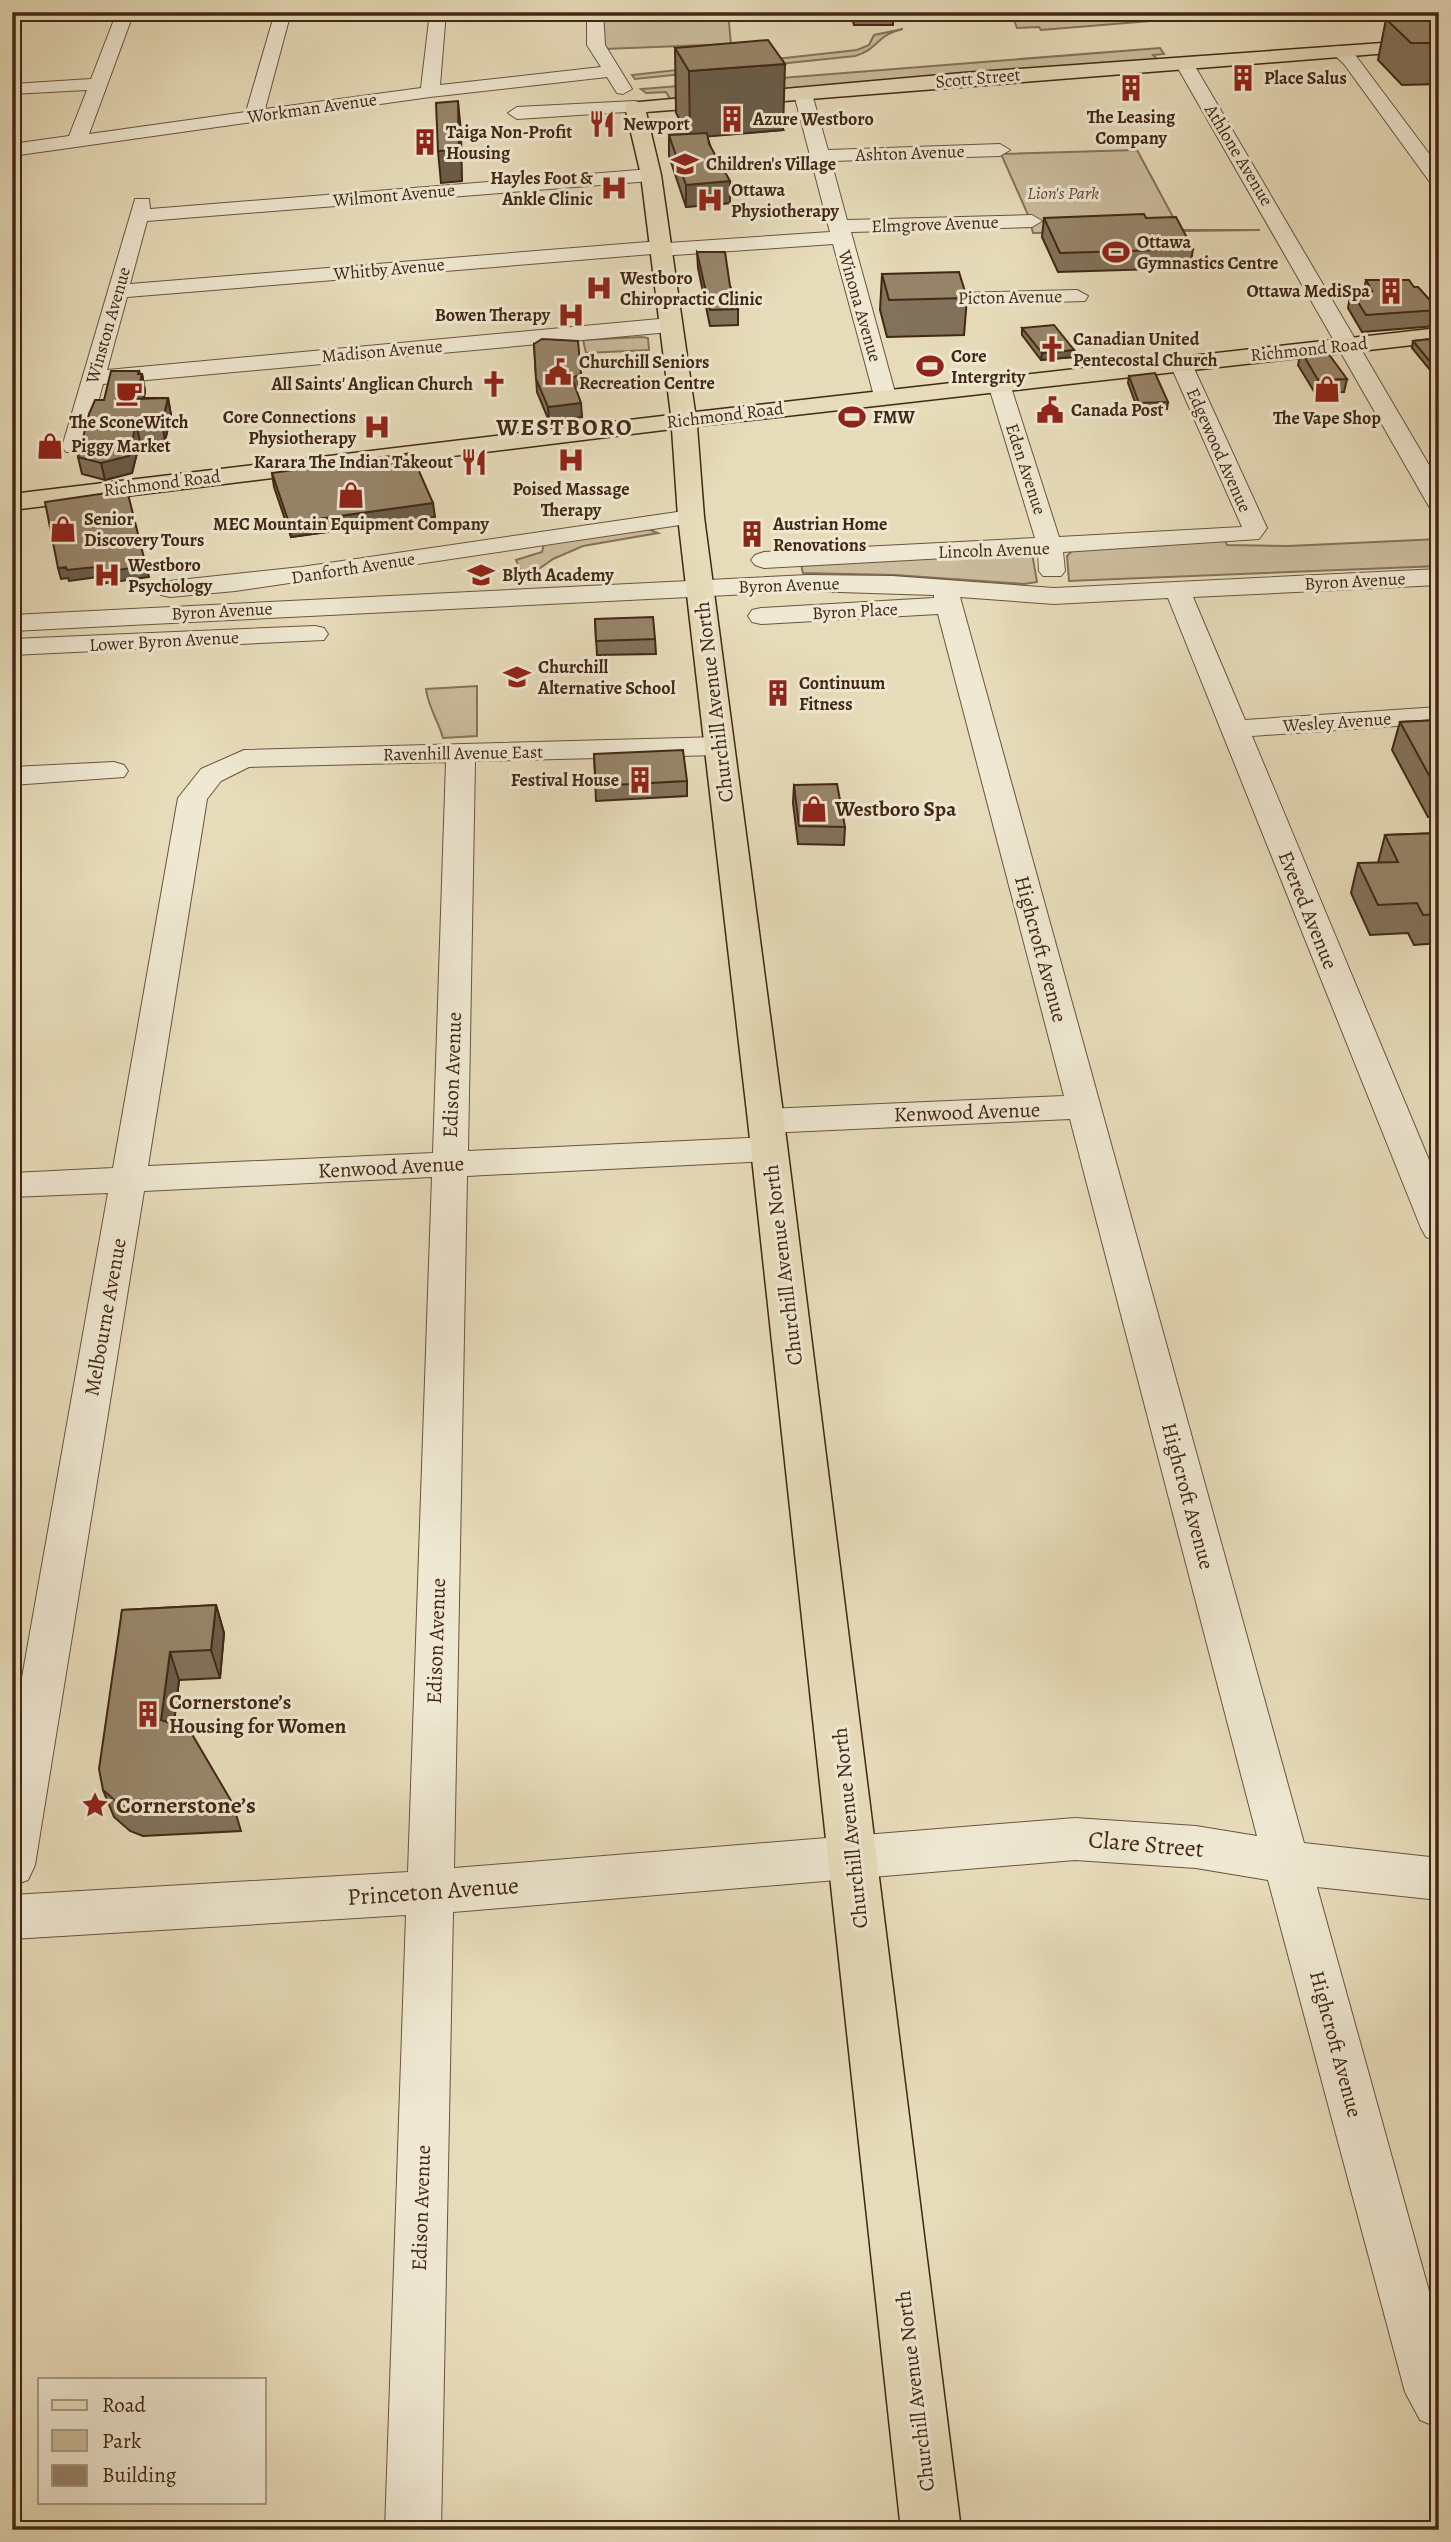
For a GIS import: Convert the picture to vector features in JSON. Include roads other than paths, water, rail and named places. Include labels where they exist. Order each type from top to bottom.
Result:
[{"type":"main road","name":"Scott Street","points":[[622,88],[803,94],[1439,44]]},
{"type":"main road","name":"Churchill Avenue North","points":[[622,88],[651,175],[684,421],[691,517],[768,1135],[931,2530]]},
{"type":"main road","name":"Richmond Road","points":[[12,502],[885,396],[1439,335]]},
{"type":"street","points":[[76,142],[126,12]]},
{"type":"street","points":[[254,116],[283,12]]},
{"type":"street","points":[[430,92],[438,12]]},
{"type":"street","name":"Churchill Avenue North","points":[[595,12],[596,45],[622,88]]},
{"type":"street","points":[[1339,51],[1350,60],[1439,181]]},
{"type":"street","name":"Athlone Avenue","points":[[1184,63],[1439,503]]},
{"type":"street","points":[[12,89],[99,84]]},
{"type":"street","name":"Workman Avenue","points":[[12,150],[430,92],[622,88]]},
{"type":"street","name":"Scott Street","points":[[517,113],[622,88]]},
{"type":"street","name":"Winona Avenue","points":[[803,94],[885,396]]},
{"type":"street","name":"Ashton Avenue","points":[[820,156],[1000,150]]},
{"type":"street","name":"Wilmont Avenue","points":[[140,210],[651,175]]},
{"type":"street","name":"Winston Avenue","points":[[74,447],[140,210]]},
{"type":"street","name":"Elmgrove Avenue","points":[[839,232],[1032,221]]},
{"type":"street","name":"Whitby Avenue","points":[[118,291],[839,232]]},
{"type":"street","name":"Picton Avenue","points":[[860,302],[1077,296]]},
{"type":"street","name":"Madison Avenue","points":[[93,378],[670,325]]},
{"type":"street","name":"Edgewood Avenue","points":[[1181,364],[1255,528],[1250,534]]},
{"type":"street","name":"Eden Avenue","points":[[999,384],[1050,547],[1054,596]]},
{"type":"street","name":"Danforth Avenue","points":[[148,591],[302,576],[621,524],[691,517]]},
{"type":"street","name":"Lincoln Avenue","points":[[737,562],[1250,534]]},
{"type":"street","name":"Byron Avenue","points":[[12,623],[701,588],[863,583],[949,605],[1054,596],[1439,577]]},
{"type":"street","name":"Evered Avenue","points":[[1178,591],[1439,1228]]},
{"type":"street","points":[[12,601],[107,594]]},
{"type":"street","name":"Byron Place","points":[[761,616],[949,605]]},
{"type":"street","name":"Highcroft Avenue","points":[[949,605],[1411,2324],[1432,2392],[1439,2400]]},
{"type":"street","name":"Lower Byron Avenue","points":[[12,648],[315,634]]},
{"type":"street","name":"Wesley Avenue","points":[[1235,729],[1439,715]]},
{"type":"street","name":"Ravenhill Avenue East","points":[[211,775],[244,760],[719,746]]},
{"type":"street","name":"Edison Avenue","points":[[413,2530],[461,753]]},
{"type":"street","points":[[12,776],[114,771]]},
{"type":"street","name":"Melbourne Avenue","points":[[12,1865],[193,798],[211,775]]},
{"type":"street","name":"Kenwood Avenue","points":[[12,1185],[449,1164],[1084,1107]]},
{"type":"street","name":"Clare Street","points":[[853,1858],[1075,1839],[1196,1847],[1286,1862],[1439,1879]]},
{"type":"street","name":"Princeton Avenue","points":[[12,1917],[430,1892],[853,1858]]},
{"type":"place","name":"Place Salus","points":[[1243,78]]},
{"type":"place","name":"The Leasing Company","points":[[1131,88]]},
{"type":"place","name":"Azure Westboro","points":[[732,119]]},
{"type":"place","name":"Newport","points":[[602,124]]},
{"type":"place","name":"Taiga Non-Profit Housing","points":[[425,142]]},
{"type":"place","name":"Children's Village","points":[[685,164]]},
{"type":"place","name":"Hayles Foot & Ankle Clinic","points":[[614,188]]},
{"type":"place","name":"Ottawa Physiotherapy","points":[[710,200]]},
{"type":"place","name":"Ottawa Gymnastics Centre","points":[[1116,252]]},
{"type":"place","name":"Westboro Chiropractic Clinic","points":[[599,288]]},
{"type":"place","name":"Ottawa MediSpa","points":[[1391,291]]},
{"type":"place","name":"Bowen Therapy","points":[[571,315]]},
{"type":"place","name":"Canadian United Pentecostal Church","points":[[1052,349]]},
{"type":"place","name":"Core Intergrity","points":[[930,366]]},
{"type":"place","name":"Churchill Seniors Recreation Centre","points":[[558,372]]},
{"type":"place","name":"All Saints' Anglican Church","points":[[494,384]]},
{"type":"place","name":"The Vape Shop","points":[[1327,389]]},
{"type":"place","name":"The SconeWitch","points":[[129,393]]},
{"type":"place","name":"Canada Post","points":[[1050,410]]},
{"type":"place","name":"FMW","points":[[852,417]]},
{"type":"place","name":"Core Connections Physiotherapy","points":[[377,427]]},
{"type":"place","name":"Piggy Market","points":[[50,446]]},
{"type":"place","name":"Poised Massage Therapy","points":[[571,460]]},
{"type":"place","name":"Karara The Indian Takeout","points":[[474,462]]},
{"type":"place","name":"MEC Mountain Equipment Company","points":[[351,495]]},
{"type":"place","name":"Senior Discovery Tours","points":[[63,529]]},
{"type":"place","name":"Austrian Home Renovations","points":[[752,534]]},
{"type":"place","name":"Westboro Psychology","points":[[107,575]]},
{"type":"place","name":"Blyth Academy","points":[[481,575]]},
{"type":"place","name":"Churchill Alternative School","points":[[517,677]]},
{"type":"place","name":"Continuum Fitness","points":[[778,693]]},
{"type":"place","name":"Festival House","points":[[640,780]]},
{"type":"place","name":"Westboro Spa","points":[[814,809]]},
{"type":"place","name":"Cornerstone’s Housing for Women","points":[[148,1714]]},
{"type":"place","name":"Cornerstone’s","points":[[95,1805]]},
{"type":"district","name":"WESTBORO","points":[[565,427]]},
{"type":"park label","name":"Lion's Park","points":[[1063,193]]}]
